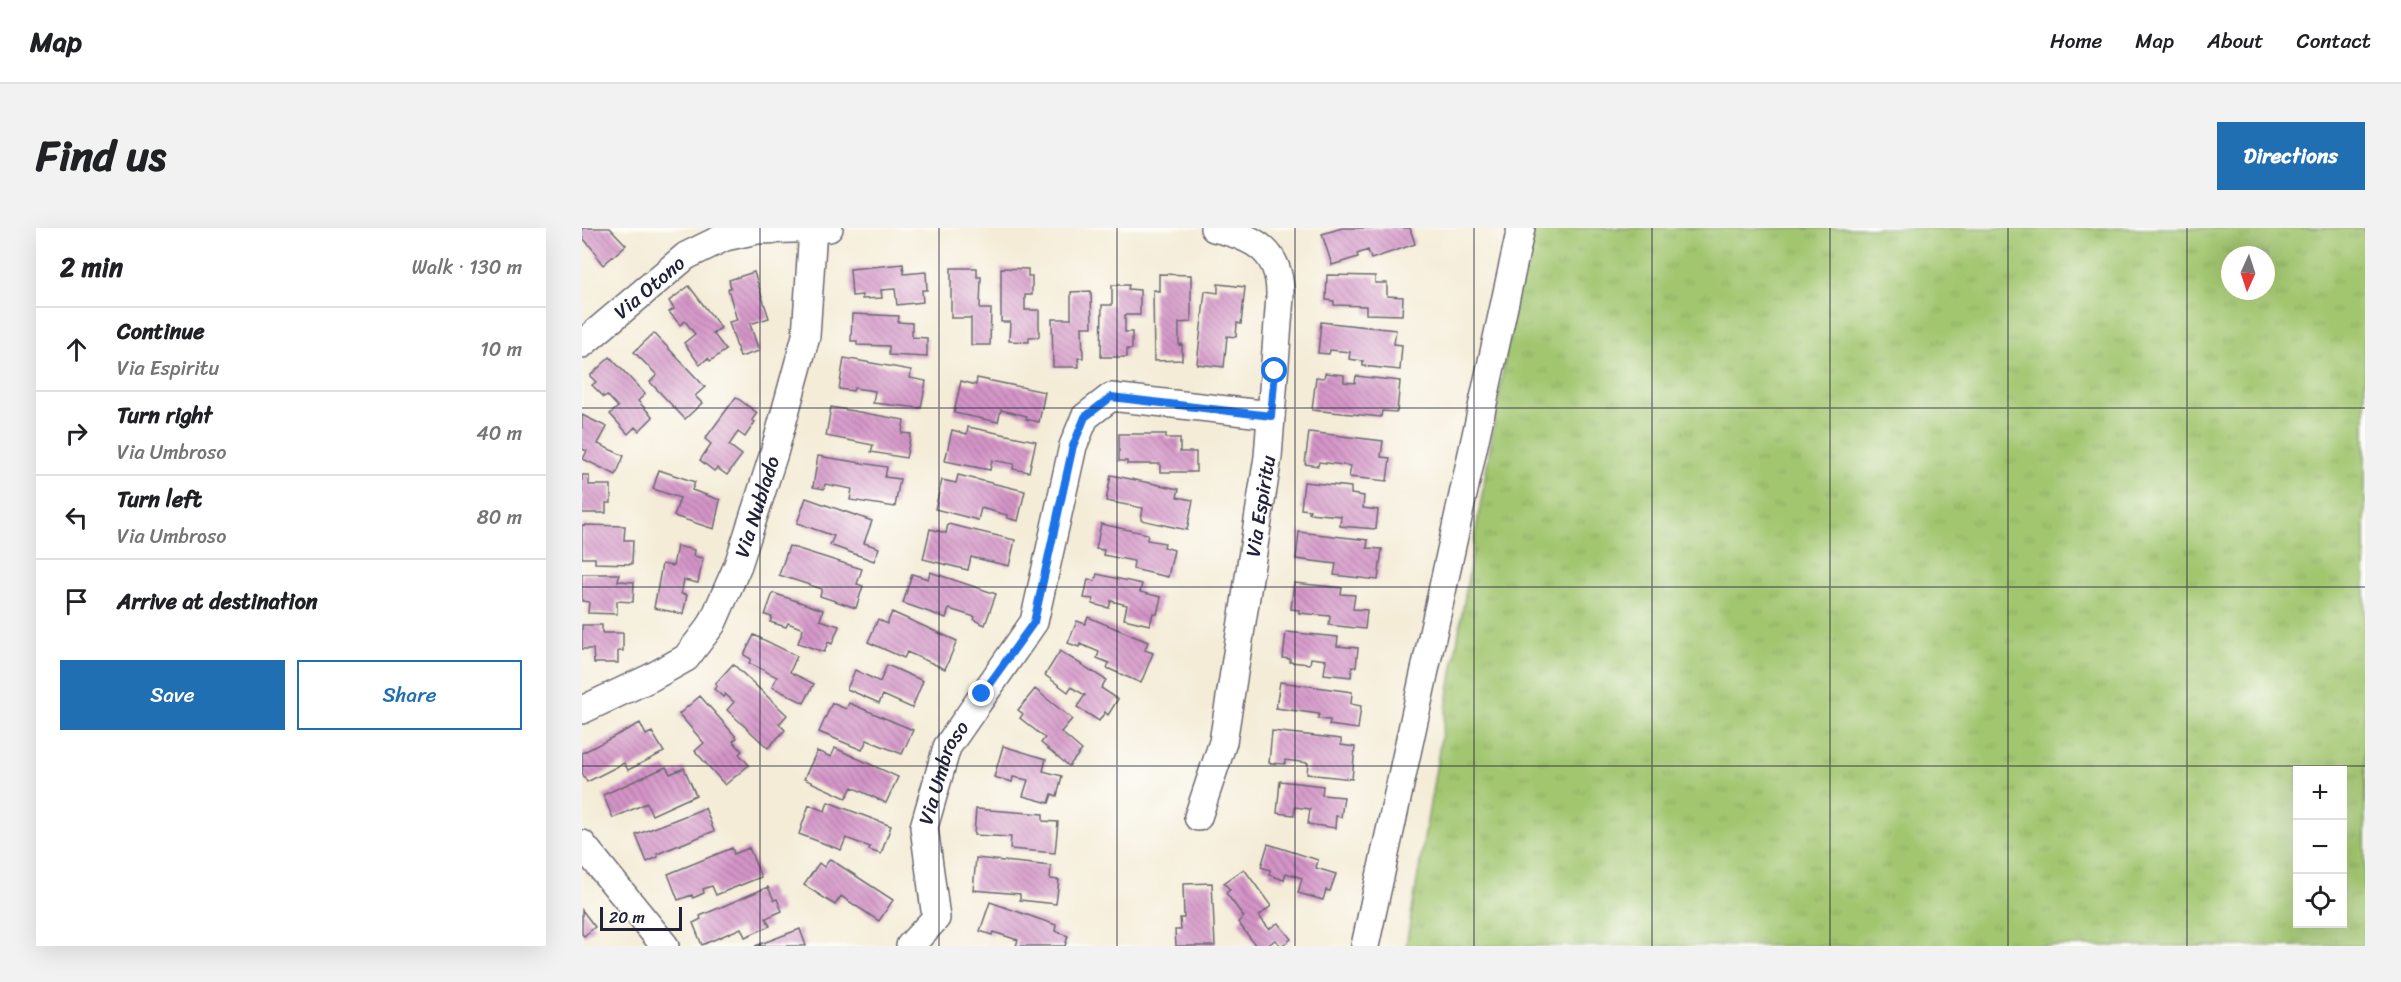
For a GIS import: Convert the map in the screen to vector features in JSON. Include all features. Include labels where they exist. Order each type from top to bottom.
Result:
[{"type":"street","name":"Via Nublado","points":[[582,710],[686,658],[712,624],[742,554],[774,453],[806,336],[813,228]]},
{"type":"street","name":"Via Otono","points":[[582,344],[686,256],[725,237],[757,230],[831,228]]},
{"type":"street","name":"Via Espiritu","points":[[1198,817],[1223,742],[1268,457],[1280,275],[1277,267],[1262,247],[1237,233],[1215,228]]},
{"type":"street","points":[[1365,946],[1521,228]]},
{"type":"street","name":"Via Umbroso","points":[[910,946],[936,918],[924,827],[946,747],[1034,622],[1073,446],[1085,417],[1111,397],[1271,416]]},
{"type":"street","points":[[582,844],[665,946]]},
{"type":"green space","points":[[1527,228],[2365,228],[2365,946],[1406,946]]},
{"type":"building","points":[[582,228],[610,228],[626,245],[603,265],[596,256],[597,254],[582,237]]},
{"type":"building","points":[[1342,228],[1410,228],[1415,244],[1371,259],[1368,250],[1357,254],[1358,257],[1332,265],[1322,234]]},
{"type":"building","points":[[903,264],[904,274],[926,272],[927,290],[922,290],[923,302],[897,305],[895,289],[881,290],[882,298],[862,299],[862,295],[852,296],[850,269]]},
{"type":"building","points":[[951,268],[977,268],[977,277],[981,277],[980,309],[991,309],[990,345],[971,345],[971,318],[951,318]]},
{"type":"building","points":[[1001,268],[1028,269],[1028,276],[1032,276],[1032,295],[1025,295],[1025,310],[1039,310],[1039,337],[1029,337],[1029,342],[1009,341],[1010,322],[1001,322]]},
{"type":"building","points":[[754,272],[769,318],[750,324],[759,351],[740,357],[729,322],[737,320],[728,289],[731,288],[729,280]]},
{"type":"building","points":[[1159,274],[1191,275],[1191,322],[1179,323],[1182,360],[1154,361],[1153,290],[1159,291]]},
{"type":"building","points":[[1327,275],[1375,276],[1375,283],[1387,283],[1387,296],[1403,297],[1402,315],[1366,314],[1366,306],[1334,305],[1334,301],[1326,300]]},
{"type":"building","points":[[1218,284],[1245,287],[1241,324],[1237,323],[1236,337],[1227,336],[1224,367],[1197,364],[1205,291],[1218,293]]},
{"type":"building","points":[[1112,285],[1129,285],[1128,289],[1140,290],[1140,315],[1125,315],[1125,332],[1132,332],[1132,349],[1127,349],[1127,357],[1101,357],[1102,305],[1112,305]]},
{"type":"building","points":[[689,286],[721,328],[713,333],[726,350],[710,361],[708,358],[700,365],[684,343],[695,334],[685,321],[680,325],[669,312],[674,309],[669,301]]},
{"type":"building","points":[[1091,291],[1092,327],[1082,327],[1083,358],[1078,358],[1079,367],[1053,367],[1052,319],[1071,319],[1071,292]]},
{"type":"building","points":[[852,314],[899,316],[898,322],[912,323],[912,337],[927,338],[927,357],[889,355],[889,346],[857,345],[857,341],[851,341]]},
{"type":"building","points":[[1321,322],[1396,330],[1394,344],[1402,345],[1400,370],[1363,366],[1363,361],[1349,359],[1350,352],[1330,350],[1329,354],[1318,353]]},
{"type":"building","points":[[654,333],[705,387],[695,396],[702,403],[685,419],[650,382],[657,375],[634,352]]},
{"type":"building","points":[[610,357],[645,394],[638,401],[653,417],[639,431],[635,427],[628,434],[610,414],[618,407],[607,395],[604,397],[592,385],[596,382],[590,376]]},
{"type":"building","points":[[844,358],[911,370],[910,378],[926,381],[921,408],[873,403],[875,391],[854,388],[853,391],[839,389]]},
{"type":"building","points":[[1325,373],[1344,375],[1344,382],[1355,383],[1356,376],[1400,381],[1397,412],[1382,411],[1381,417],[1312,410],[1316,377],[1324,378]]},
{"type":"building","points":[[977,378],[1045,392],[1039,422],[1026,419],[1027,416],[1001,410],[998,422],[954,413],[961,381],[976,385]]},
{"type":"building","points":[[736,397],[757,413],[752,420],[755,422],[745,437],[738,432],[729,445],[742,455],[727,475],[717,468],[714,471],[700,460],[711,444],[705,439]]},
{"type":"building","points":[[831,407],[904,420],[902,433],[911,434],[906,458],[871,452],[873,445],[826,436]]},
{"type":"building","points":[[582,415],[607,427],[598,444],[624,456],[616,475],[583,459],[587,451],[582,449]]},
{"type":"building","points":[[968,427],[1036,441],[1029,472],[1013,469],[1014,464],[992,460],[990,470],[945,461],[952,430],[967,434]]},
{"type":"building","points":[[1309,432],[1383,441],[1381,457],[1390,458],[1387,481],[1349,477],[1351,466],[1319,462],[1318,466],[1305,464]]},
{"type":"building","points":[[1119,434],[1166,434],[1166,438],[1180,438],[1180,452],[1196,452],[1196,472],[1160,472],[1160,464],[1127,464],[1127,461],[1119,461]]},
{"type":"building","points":[[818,456],[887,467],[885,477],[900,479],[895,507],[850,500],[852,489],[825,484],[824,489],[813,487]]},
{"type":"building","points":[[659,470],[695,482],[692,490],[720,500],[714,529],[674,516],[680,498],[653,489]]},
{"type":"building","points":[[582,475],[589,475],[589,485],[611,485],[611,503],[606,503],[606,513],[582,513]]},
{"type":"building","points":[[958,475],[1025,491],[1018,521],[1007,518],[1007,515],[981,508],[978,520],[935,509],[942,480],[956,483]]},
{"type":"building","points":[[1111,475],[1179,489],[1177,497],[1193,500],[1187,530],[1141,520],[1143,508],[1106,501]]},
{"type":"building","points":[[1304,482],[1351,487],[1351,494],[1364,496],[1363,508],[1378,510],[1376,529],[1340,526],[1341,516],[1309,513],[1310,510],[1301,509]]},
{"type":"building","points":[[806,498],[872,521],[864,543],[879,548],[874,561],[830,545],[834,536],[797,523]]},
{"type":"building","points":[[948,524],[1015,540],[1009,566],[971,557],[968,570],[923,559],[930,529],[946,533]]},
{"type":"building","points":[[1101,524],[1148,534],[1147,540],[1165,543],[1164,547],[1174,550],[1168,577],[1133,569],[1134,561],[1103,555],[1104,550],[1096,549]]},
{"type":"building","points":[[582,525],[625,526],[624,540],[633,540],[632,564],[595,563],[595,558],[582,558]]},
{"type":"building","points":[[1299,532],[1368,540],[1367,548],[1382,549],[1378,580],[1334,575],[1336,564],[1296,559]]},
{"type":"building","points":[[677,546],[694,550],[693,556],[703,558],[698,583],[684,580],[681,594],[687,595],[683,614],[654,608],[662,564],[673,566]]},
{"type":"building","points":[[789,546],[862,569],[857,584],[863,586],[856,608],[820,596],[822,589],[779,575]]},
{"type":"building","points":[[930,572],[996,594],[985,625],[974,620],[975,617],[949,609],[946,618],[903,603],[912,574],[928,579]]},
{"type":"building","points":[[582,574],[619,574],[618,581],[634,582],[633,602],[617,601],[617,614],[588,613],[589,602],[582,601]]},
{"type":"building","points":[[1097,574],[1142,584],[1140,592],[1161,597],[1157,614],[1153,613],[1150,625],[1124,619],[1127,605],[1111,601],[1109,608],[1092,604],[1093,599],[1084,598],[1088,579],[1095,581]]},
{"type":"building","points":[[1294,583],[1342,588],[1341,594],[1355,595],[1353,609],[1367,610],[1365,629],[1329,625],[1330,616],[1299,613],[1299,610],[1291,609]]},
{"type":"building","points":[[773,593],[823,610],[820,620],[839,626],[832,644],[828,642],[824,652],[798,643],[803,629],[788,623],[786,627],[770,622],[772,617],[765,615]]},
{"type":"building","points":[[892,612],[957,641],[945,669],[907,652],[904,658],[868,642],[878,619],[887,624]]},
{"type":"building","points":[[1088,617],[1148,642],[1145,650],[1153,653],[1141,683],[1107,668],[1109,663],[1097,658],[1099,652],[1080,644],[1079,647],[1068,643],[1077,621],[1085,624]]},
{"type":"building","points":[[582,625],[602,625],[602,633],[623,633],[623,651],[618,651],[618,663],[594,663],[593,649],[582,649]]},
{"type":"building","points":[[1286,632],[1338,637],[1337,646],[1358,648],[1356,667],[1352,667],[1351,677],[1324,674],[1326,660],[1311,658],[1310,664],[1290,662],[1290,659],[1283,658]]},
{"type":"building","points":[[754,635],[797,656],[790,672],[814,684],[804,703],[772,687],[777,677],[749,663],[751,659],[744,655]]},
{"type":"building","points":[[1060,651],[1106,680],[1101,688],[1118,699],[1108,715],[1105,712],[1099,721],[1077,707],[1085,695],[1071,687],[1068,692],[1045,675]]},
{"type":"building","points":[[733,664],[787,715],[779,724],[785,730],[768,748],[727,710],[734,702],[725,694],[723,697],[714,689],[717,686],[715,684]]},
{"type":"building","points":[[887,665],[923,681],[912,708],[883,695],[879,703],[847,689],[855,670],[880,682]]},
{"type":"building","points":[[1280,682],[1352,692],[1351,704],[1361,706],[1358,729],[1329,725],[1330,720],[1318,719],[1319,714],[1276,708]]},
{"type":"building","points":[[1035,689],[1072,719],[1061,732],[1082,750],[1069,766],[1041,743],[1045,738],[1020,718],[1023,714],[1018,710]]},
{"type":"building","points":[[700,696],[737,738],[733,741],[742,751],[739,754],[749,765],[725,785],[695,751],[704,743],[679,714]]},
{"type":"building","points":[[832,703],[846,709],[849,703],[913,730],[902,754],[867,740],[862,750],[819,732]]},
{"type":"building","points":[[640,723],[646,735],[652,732],[664,752],[628,770],[624,763],[587,782],[582,773],[582,753]]},
{"type":"building","points":[[1272,731],[1341,739],[1341,745],[1355,747],[1352,779],[1307,774],[1308,763],[1285,760],[1285,764],[1269,763]]},
{"type":"building","points":[[1003,746],[1046,759],[1043,771],[1062,776],[1057,796],[1052,794],[1049,803],[1023,796],[1028,780],[1013,777],[1012,782],[994,777]]},
{"type":"building","points":[[835,748],[898,777],[886,803],[852,787],[846,798],[804,779],[817,751],[831,757]]},
{"type":"building","points":[[666,767],[670,774],[684,768],[696,795],[652,815],[647,803],[613,818],[603,795]]},
{"type":"building","points":[[1280,781],[1323,786],[1322,795],[1344,797],[1341,817],[1336,816],[1335,828],[1308,824],[1310,809],[1295,807],[1294,815],[1277,813]]},
{"type":"building","points":[[828,802],[891,826],[881,854],[846,838],[841,850],[799,834],[809,805],[825,811]]},
{"type":"building","points":[[705,808],[714,831],[657,854],[658,857],[647,862],[636,835]]},
{"type":"building","points":[[976,809],[1043,814],[1043,821],[1058,822],[1055,853],[1010,849],[1011,837],[974,835]]},
{"type":"building","points":[[1268,844],[1318,860],[1316,868],[1336,874],[1330,891],[1326,890],[1323,900],[1298,893],[1302,878],[1286,873],[1284,880],[1269,875],[1270,870],[1261,867]]},
{"type":"building","points":[[732,848],[734,854],[749,848],[761,877],[716,895],[712,886],[703,889],[704,893],[693,898],[692,895],[678,900],[668,874]]},
{"type":"building","points":[[976,858],[1051,866],[1050,879],[1059,880],[1056,904],[1020,900],[1020,894],[973,890]]},
{"type":"building","points":[[830,859],[893,900],[879,921],[841,896],[835,905],[804,885],[819,863],[824,867]]},
{"type":"building","points":[[1244,869],[1271,906],[1259,916],[1269,929],[1278,923],[1291,939],[1281,946],[1275,940],[1267,946],[1256,946],[1238,922],[1244,917],[1226,893],[1230,890],[1224,883]]},
{"type":"building","points":[[1212,883],[1215,946],[1176,946],[1175,930],[1181,930],[1180,918],[1184,918],[1183,884]]},
{"type":"building","points":[[768,887],[782,911],[766,918],[770,926],[745,937],[741,928],[702,945],[693,923],[701,919],[700,916]]},
{"type":"building","points":[[990,902],[1056,925],[1055,931],[1068,936],[1065,946],[1016,946],[1018,940],[993,932],[992,935],[980,931]]},
{"type":"building","points":[[582,910],[595,927],[584,936],[582,934]]},
{"type":"building","points":[[800,929],[806,946],[755,946]]},
{"type":"route","points":[[982,694],[1034,622],[1073,446],[1085,417],[1111,397],[1271,416],[1275,371]]}]
